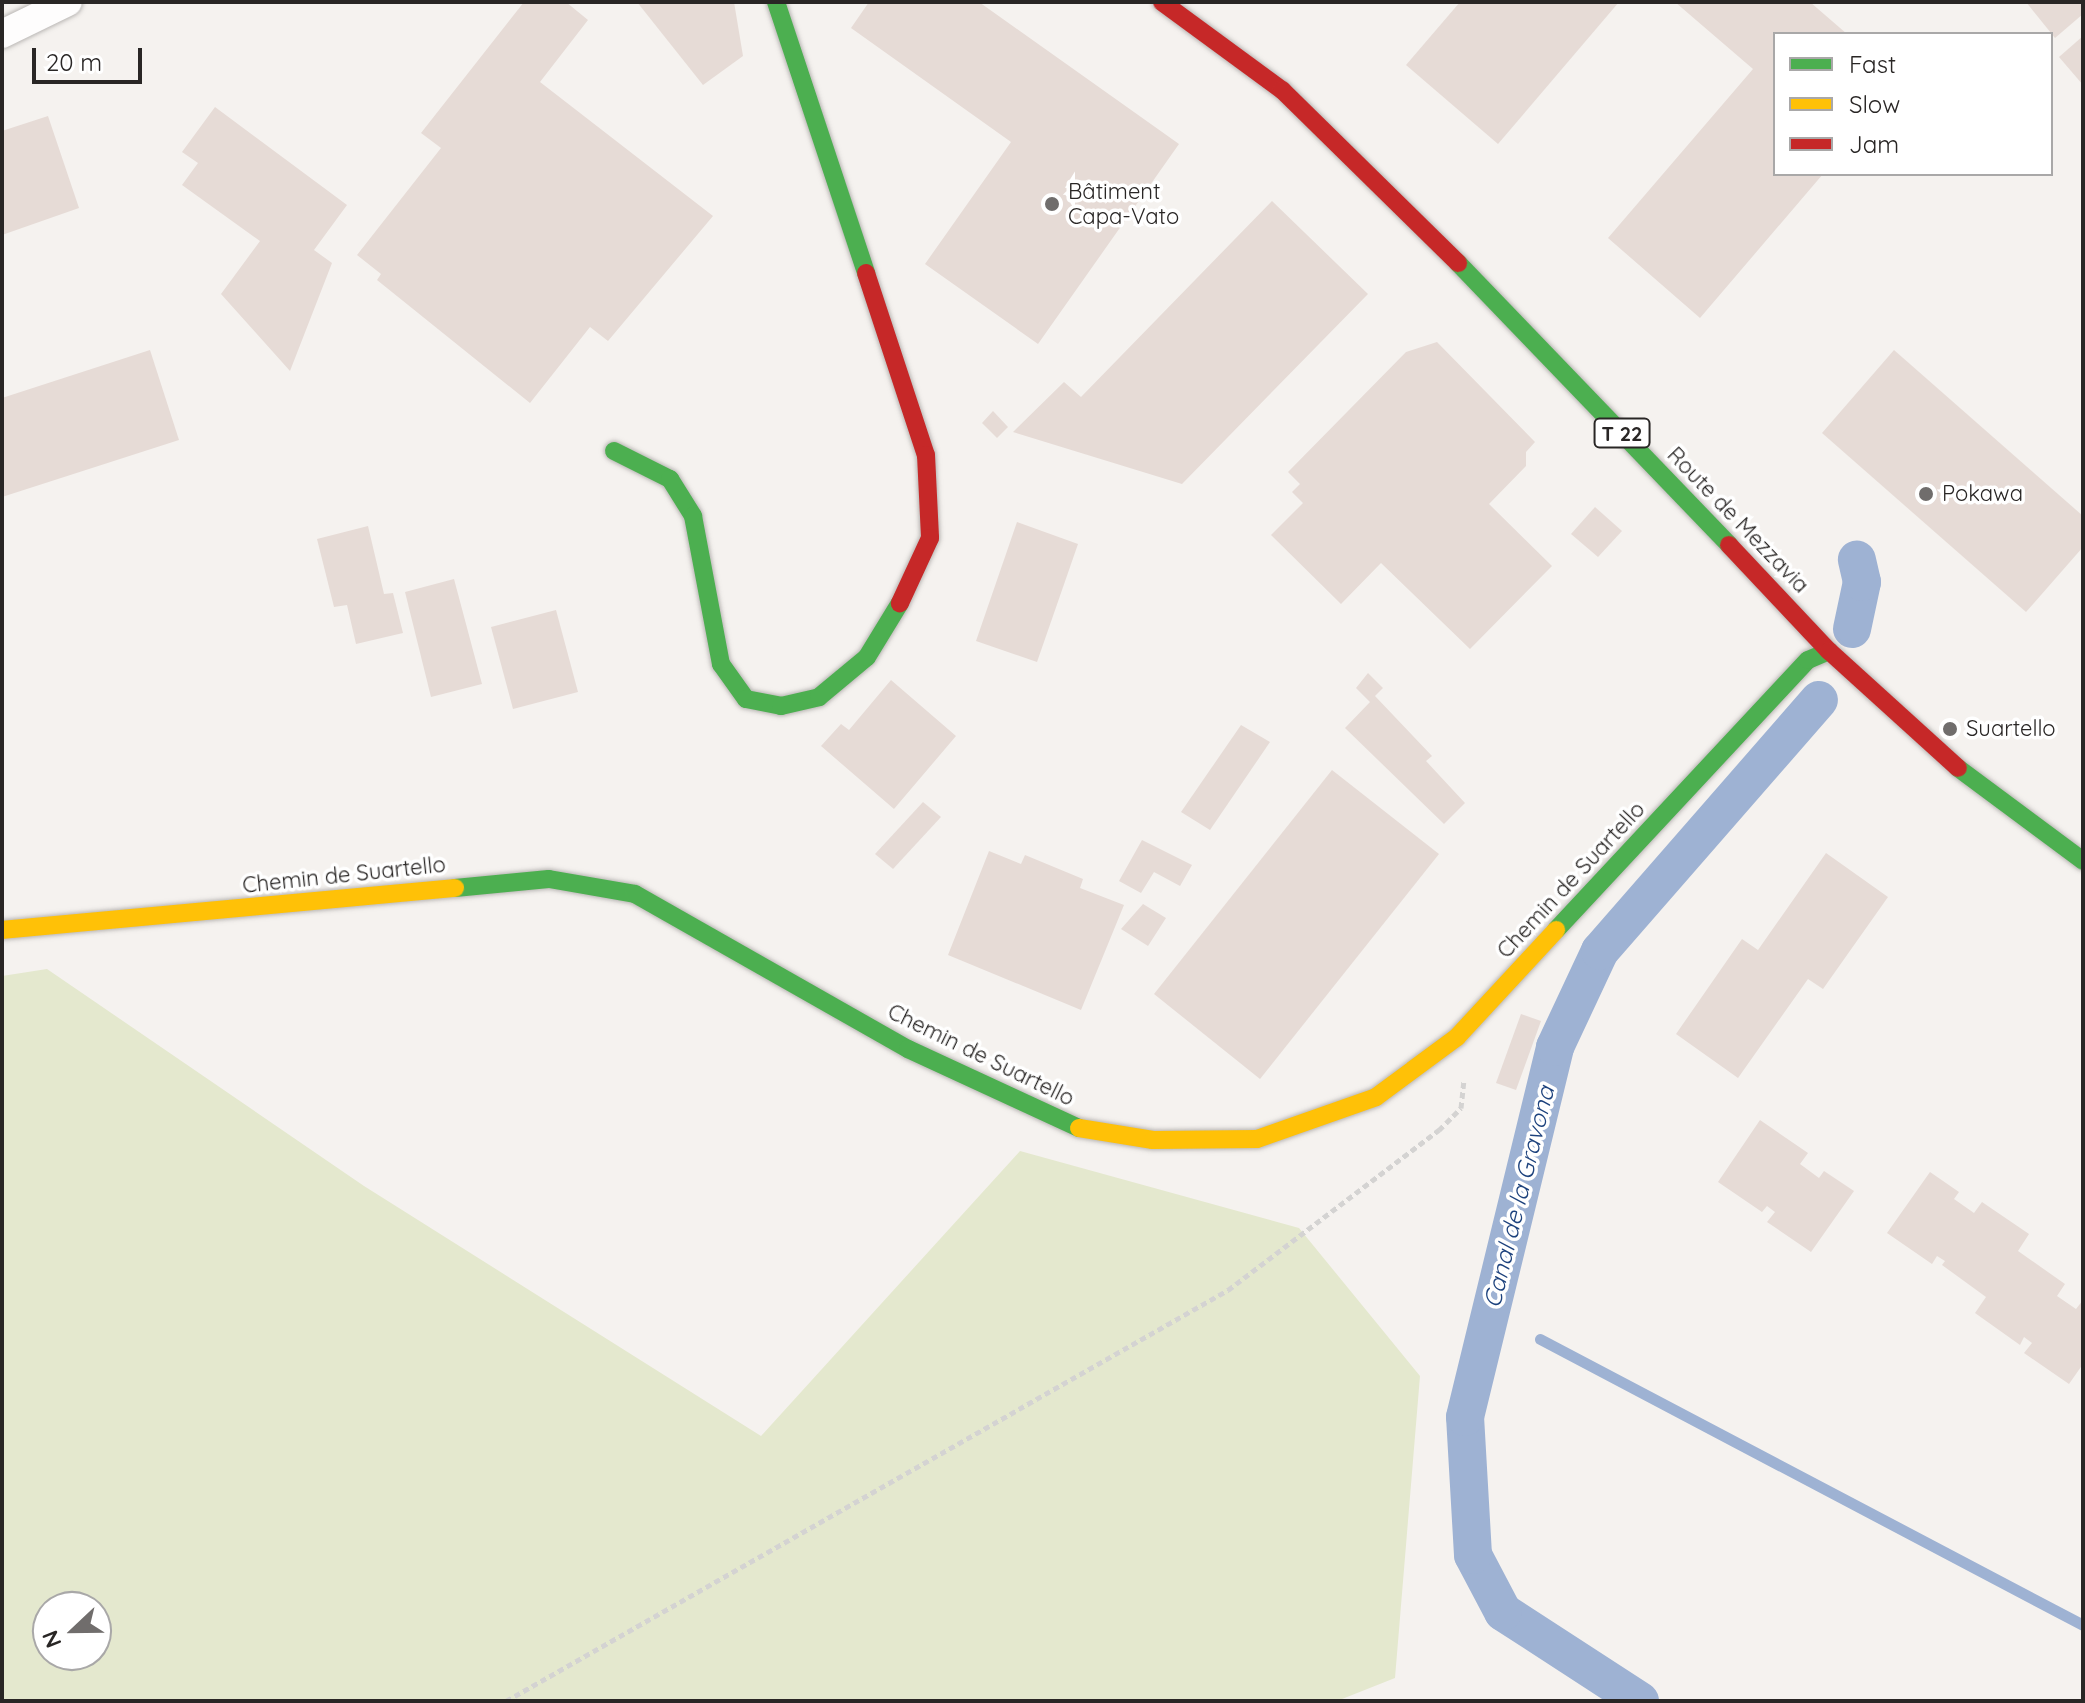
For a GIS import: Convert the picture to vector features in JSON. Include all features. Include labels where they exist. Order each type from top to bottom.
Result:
[{"type":"street","points":[[2,34],[68,2]]},
{"type":"street","points":[[614,451],[670,479],[693,516],[721,664],[746,699],[781,706],[819,697],[867,657],[902,600],[930,538],[926,455],[776,2]]},
{"type":"street","name":"Route de Mezzavia","points":[[1162,2],[1282,90],[1498,303],[1829,651],[1937,752],[2083,861]]},
{"type":"street","name":"Chemin de Suartello","points":[[2,930],[549,879],[635,894],[908,1049],[1074,1127],[1153,1140],[1257,1139],[1376,1097],[1457,1037],[1808,660],[1829,651]]},
{"type":"path","points":[[506,1701],[1228,1290],[1461,1108],[1465,1072],[1457,1037]]},
{"type":"green space","points":[[47,969],[364,1186],[761,1436],[1020,1151],[1299,1228],[1420,1376],[1395,1678],[1337,1701],[2,1701],[2,976]]},
{"type":"building","points":[[524,2],[566,2],[588,20],[540,82],[713,216],[608,341],[590,327],[530,403],[377,280],[381,274],[357,255],[441,148],[421,133]]},
{"type":"building","points":[[637,2],[734,2],[743,56],[703,85]]},
{"type":"building","name":"Bâtiment Capa-Vato","points":[[869,2],[979,2],[1179,144],[1038,344],[925,264],[1011,142],[851,28]]},
{"type":"building","points":[[1460,2],[1619,2],[1498,144],[1406,65]]},
{"type":"building","points":[[1675,2],[1810,2],[1845,32],[1773,32],[1773,176],[1821,176],[1700,318],[1608,238],[1753,69]]},
{"type":"building","points":[[2026,2],[2083,2],[2083,14],[2055,38]]},
{"type":"building","points":[[2083,36],[2083,85],[2059,57]]},
{"type":"building","points":[[215,107],[347,205],[314,250],[332,263],[290,371],[221,294],[260,241],[182,185],[198,163],[182,152]]},
{"type":"building","points":[[48,116],[79,208],[2,235],[2,131]]},
{"type":"building","points":[[1272,201],[1368,294],[1182,484],[1013,432],[1064,382],[1081,397]]},
{"type":"building","points":[[1437,342],[1535,442],[1526,452],[1526,466],[1489,504],[1552,566],[1470,649],[1381,563],[1341,604],[1271,535],[1303,503],[1292,492],[1300,484],[1288,472],[1406,352]]},
{"type":"building","points":[[150,350],[179,440],[2,497],[2,398]]},
{"type":"building","points":[[1894,350],[2083,516],[2083,547],[2026,612],[1822,433]]},
{"type":"building","points":[[993,411],[1008,427],[997,438],[982,423]]},
{"type":"building","points":[[1595,507],[1622,531],[1598,557],[1571,534]]},
{"type":"building","points":[[1017,522],[1078,544],[1037,662],[976,641]]},
{"type":"building","points":[[368,526],[384,594],[393,593],[403,633],[356,644],[347,605],[334,607],[317,539]]},
{"type":"building","points":[[454,579],[482,684],[431,697],[405,592]]},
{"type":"building","points":[[556,610],[578,692],[513,709],[491,627]]},
{"type":"building","points":[[1368,673],[1383,688],[1375,696],[1432,756],[1426,761],[1465,803],[1444,824],[1345,728],[1370,702],[1356,688]]},
{"type":"building","points":[[891,680],[956,736],[894,809],[821,746],[841,724],[849,730]]},
{"type":"building","points":[[1241,725],[1270,742],[1210,830],[1181,812]]},
{"type":"building","points":[[1332,770],[1439,854],[1260,1079],[1154,994]]},
{"type":"building","points":[[923,802],[941,817],[893,869],[875,854]]},
{"type":"building","points":[[1142,840],[1192,865],[1180,886],[1154,872],[1141,893],[1119,881]]},
{"type":"building","points":[[989,851],[1021,864],[1025,855],[1083,879],[1080,888],[1124,905],[1081,1010],[948,955]]},
{"type":"building","points":[[1826,853],[1888,897],[1823,989],[1808,979],[1738,1078],[1676,1034],[1742,939],[1758,950]]},
{"type":"building","points":[[1143,904],[1166,918],[1148,946],[1121,929]]},
{"type":"building","points":[[1521,1014],[1541,1021],[1516,1090],[1496,1083]]},
{"type":"building","points":[[1760,1120],[1808,1153],[1800,1164],[1819,1178],[1824,1171],[1854,1191],[1811,1252],[1767,1222],[1775,1212],[1767,1206],[1762,1212],[1718,1182]]},
{"type":"building","points":[[1930,1172],[1959,1192],[1954,1199],[1974,1213],[1982,1202],[2029,1234],[2018,1251],[2065,1284],[2057,1296],[2076,1309],[2083,1300],[2083,1364],[2069,1384],[2024,1353],[2032,1343],[2024,1337],[2020,1345],[1975,1313],[1986,1297],[1942,1265],[1945,1261],[1937,1256],[1932,1264],[1887,1233]]},
{"type":"waterway","name":"Canal de la Gravona","points":[[1852,629],[1862,582],[1857,560]]},
{"type":"waterway","name":"Canal de la Gravona","points":[[1640,1701],[1503,1612],[1473,1555],[1465,1417],[1555,1047],[1600,951],[1819,700]]},
{"type":"waterway","points":[[1540,1339],[2083,1625]]},
{"type":"traffic: fast","points":[[776,2],[866,273]]},
{"type":"traffic: fast","points":[[1458,263],[1729,545]]},
{"type":"traffic: fast","points":[[614,451],[670,479],[693,516],[721,664],[746,699],[781,706],[819,697],[867,657],[900,603]]},
{"type":"traffic: fast","points":[[1556,930],[1808,660],[1829,651]]},
{"type":"traffic: fast","points":[[1958,768],[2083,861]]},
{"type":"traffic: fast","points":[[455,888],[549,879],[635,894],[908,1049],[1079,1128]]},
{"type":"traffic: slow","points":[[2,930],[455,888]]},
{"type":"traffic: slow","points":[[1079,1128],[1153,1140],[1257,1139],[1376,1097],[1457,1037],[1556,930]]},
{"type":"traffic: jam","points":[[1162,2],[1282,90],[1458,263]]},
{"type":"traffic: jam","points":[[866,273],[926,455],[930,538],[900,603]]},
{"type":"traffic: jam","points":[[1729,545],[1829,651],[1958,768]]},
{"type":"place","name":"Bâtiment Capa-Vato","points":[[1052,204]]},
{"type":"place","name":"Pokawa","points":[[1926,494]]},
{"type":"place","name":"Suartello","points":[[1950,729]]}]
